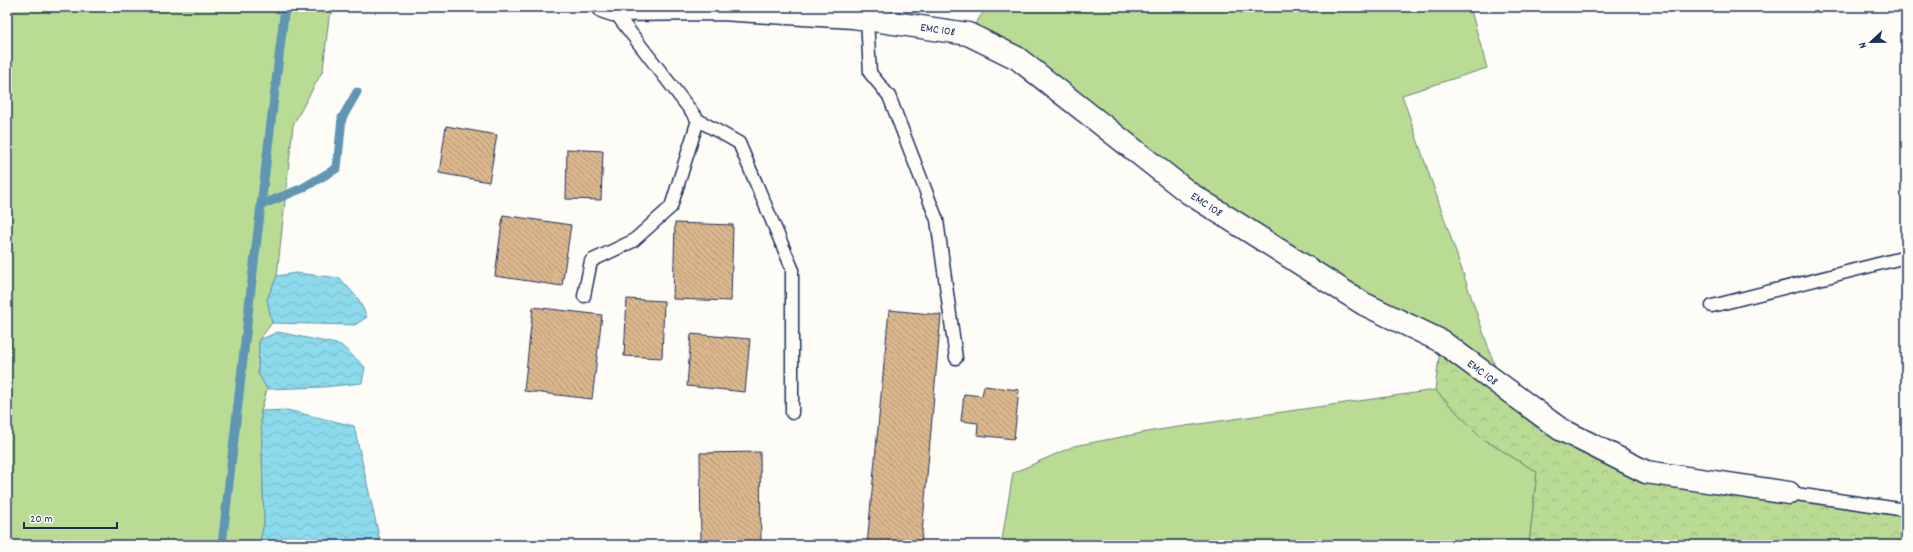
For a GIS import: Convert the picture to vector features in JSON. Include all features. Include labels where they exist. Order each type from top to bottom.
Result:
[{"type":"street","name":"EMC 108","points":[[609,8],[721,10],[867,20],[968,34],[1017,58],[1189,193],[1364,304],[1441,341],[1560,429],[1646,472],[1788,493]]},
{"type":"lane","points":[[609,8],[698,120],[739,143],[792,268],[792,413]]},
{"type":"lane","points":[[867,20],[870,73],[889,96],[937,220],[956,358]]},
{"type":"lane","points":[[584,296],[591,261],[633,241],[672,207],[698,120]]},
{"type":"lane","points":[[1712,306],[1906,257]]},
{"type":"lane","points":[[1788,493],[1906,510]]},
{"type":"green space","points":[[7,7],[338,7],[329,17],[323,70],[293,125],[277,276],[267,299],[272,323],[259,340],[258,373],[267,389],[261,411],[264,524],[259,545],[7,545]]},
{"type":"green space","points":[[987,7],[1470,7],[1487,68],[1402,95],[1502,387],[1364,304],[968,34]]},
{"type":"green space","points":[[1441,341],[1646,472],[1906,510],[1906,545],[1529,545],[1537,472],[1483,439],[1435,390]]},
{"type":"green space","points":[[1435,390],[1483,439],[1537,472],[1529,545],[1001,545],[1013,473],[1074,446],[1158,430]]},
{"type":"water","points":[[296,273],[340,278],[359,300],[367,317],[355,325],[272,323],[267,299],[277,276]]},
{"type":"water","points":[[278,332],[341,345],[365,367],[362,383],[324,387],[267,389],[258,373],[259,340]]},
{"type":"water","points":[[287,410],[354,426],[381,545],[259,545],[264,524],[261,411]]},
{"type":"building","points":[[446,126],[497,135],[489,182],[439,173]]},
{"type":"building","points":[[567,149],[603,151],[601,200],[566,199]]},
{"type":"building","points":[[503,215],[571,225],[562,286],[495,276]]},
{"type":"building","points":[[675,223],[733,225],[731,301],[673,299]]},
{"type":"building","points":[[627,299],[664,301],[662,358],[624,356]]},
{"type":"building","points":[[533,307],[602,315],[592,399],[524,391]]},
{"type":"building","points":[[889,310],[941,315],[921,545],[867,545]]},
{"type":"building","points":[[691,334],[750,339],[745,392],[687,386]]},
{"type":"building","points":[[984,386],[1019,390],[1014,439],[977,435],[978,423],[961,421],[964,394],[982,396]]},
{"type":"building","points":[[760,452],[761,545],[701,545],[700,453]]},
{"type":"waterway","points":[[222,545],[285,7]]},
{"type":"waterway","points":[[261,205],[303,188],[337,168],[342,118],[357,92]]}]
